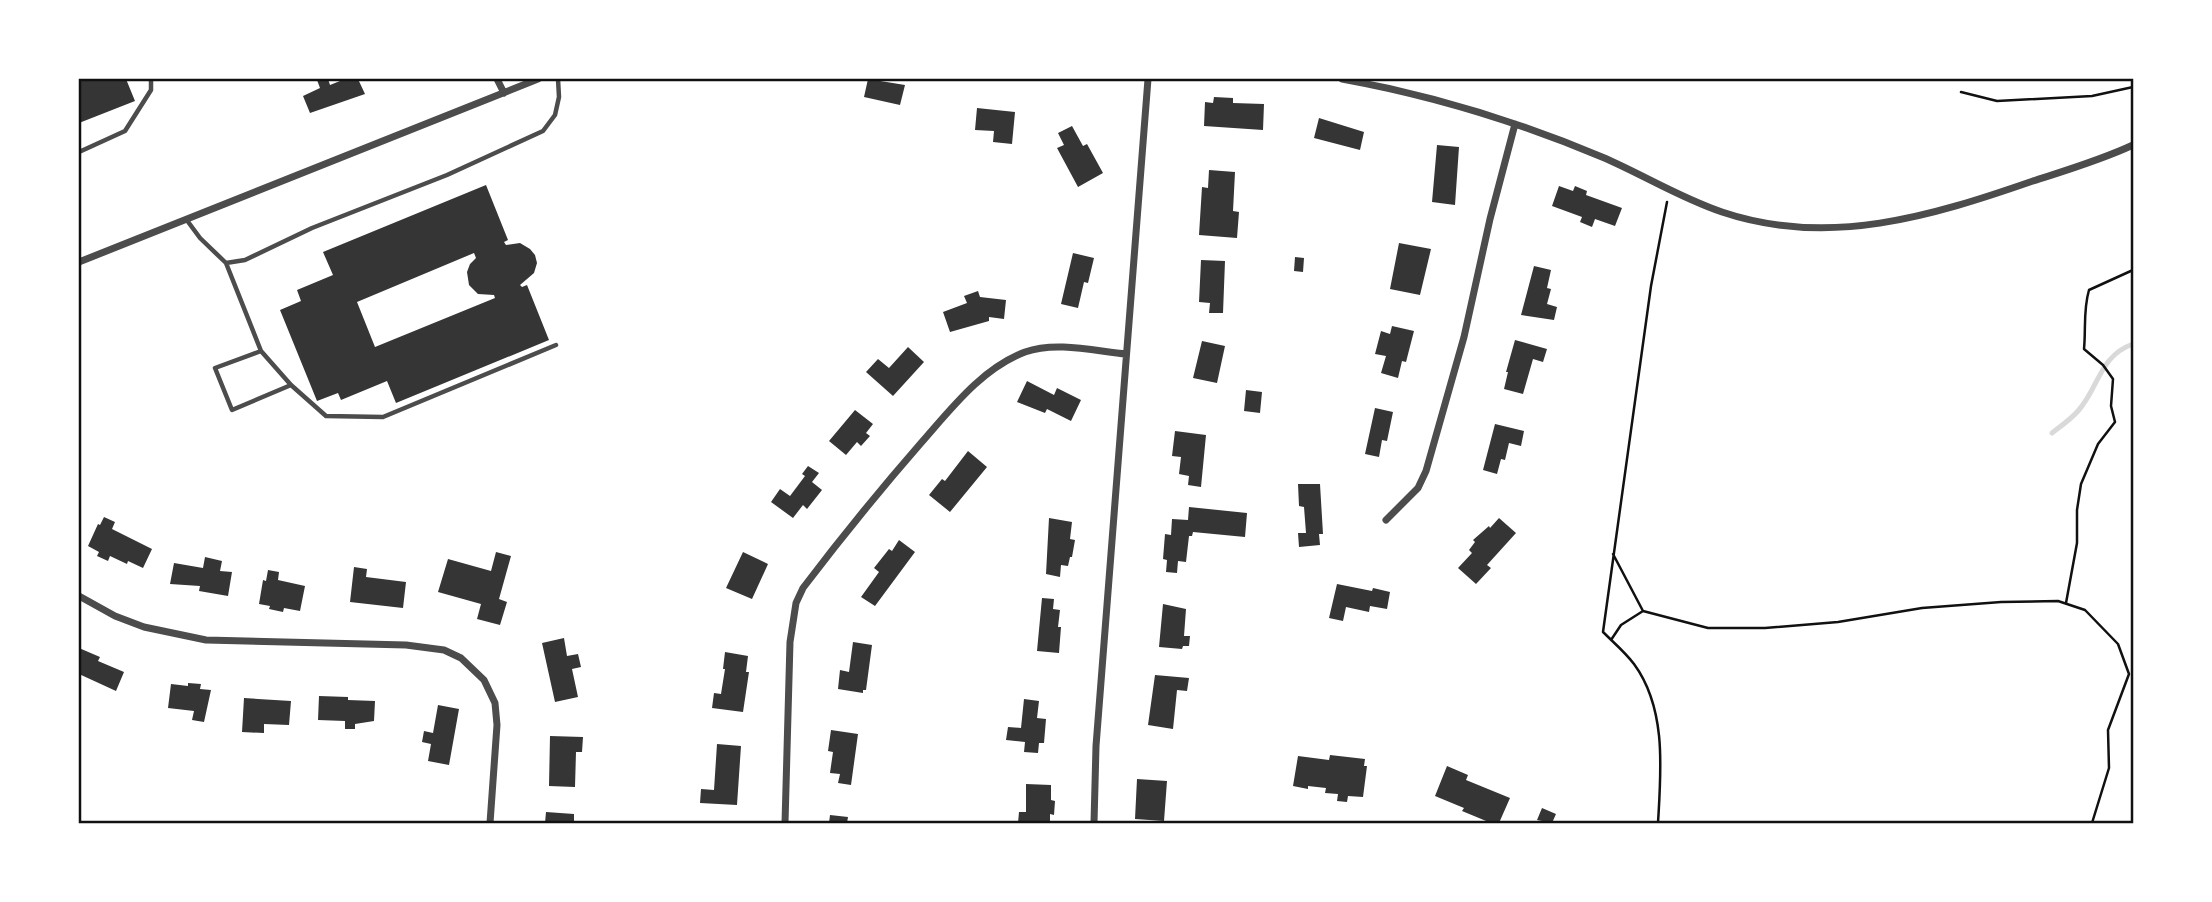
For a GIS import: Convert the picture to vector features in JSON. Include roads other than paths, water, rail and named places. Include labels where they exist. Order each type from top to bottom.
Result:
[{"type":"street","points":[[497,79],[504,93]]},
{"type":"street","points":[[79,262],[538,79]]},
{"type":"street","points":[[1094,823],[1096,746],[1148,79]]},
{"type":"street","points":[[1342,79],[1423,97],[1515,124],[1603,157],[1722,212],[1789,226],[1867,226],[1954,208],[2133,145]]},
{"type":"street","points":[[1385,520],[1418,488],[1426,471],[1464,337],[1490,219],[1515,124]]},
{"type":"street","points":[[785,823],[790,642],[796,603],[803,588],[870,501],[966,392],[985,375],[1026,352],[1037,350],[1072,348],[1126,355]]},
{"type":"street","points":[[79,596],[115,616],[144,627],[206,640],[406,645],[444,650],[461,658],[484,680],[495,703],[497,725],[489,823]]},
{"type":"lane","points":[[79,152],[125,131],[151,90],[151,79]]},
{"type":"lane","points":[[226,263],[245,260],[312,228],[447,175],[543,131],[555,115],[559,97],[558,79]]},
{"type":"lane","points":[[186,219],[200,238],[226,263],[261,351],[291,385],[326,416],[383,417],[556,345]]},
{"type":"lane","points":[[261,351],[215,368],[232,410],[291,385]]},
{"type":"waterway","points":[[2052,433],[2078,411],[2113,356],[2133,344]]}]
